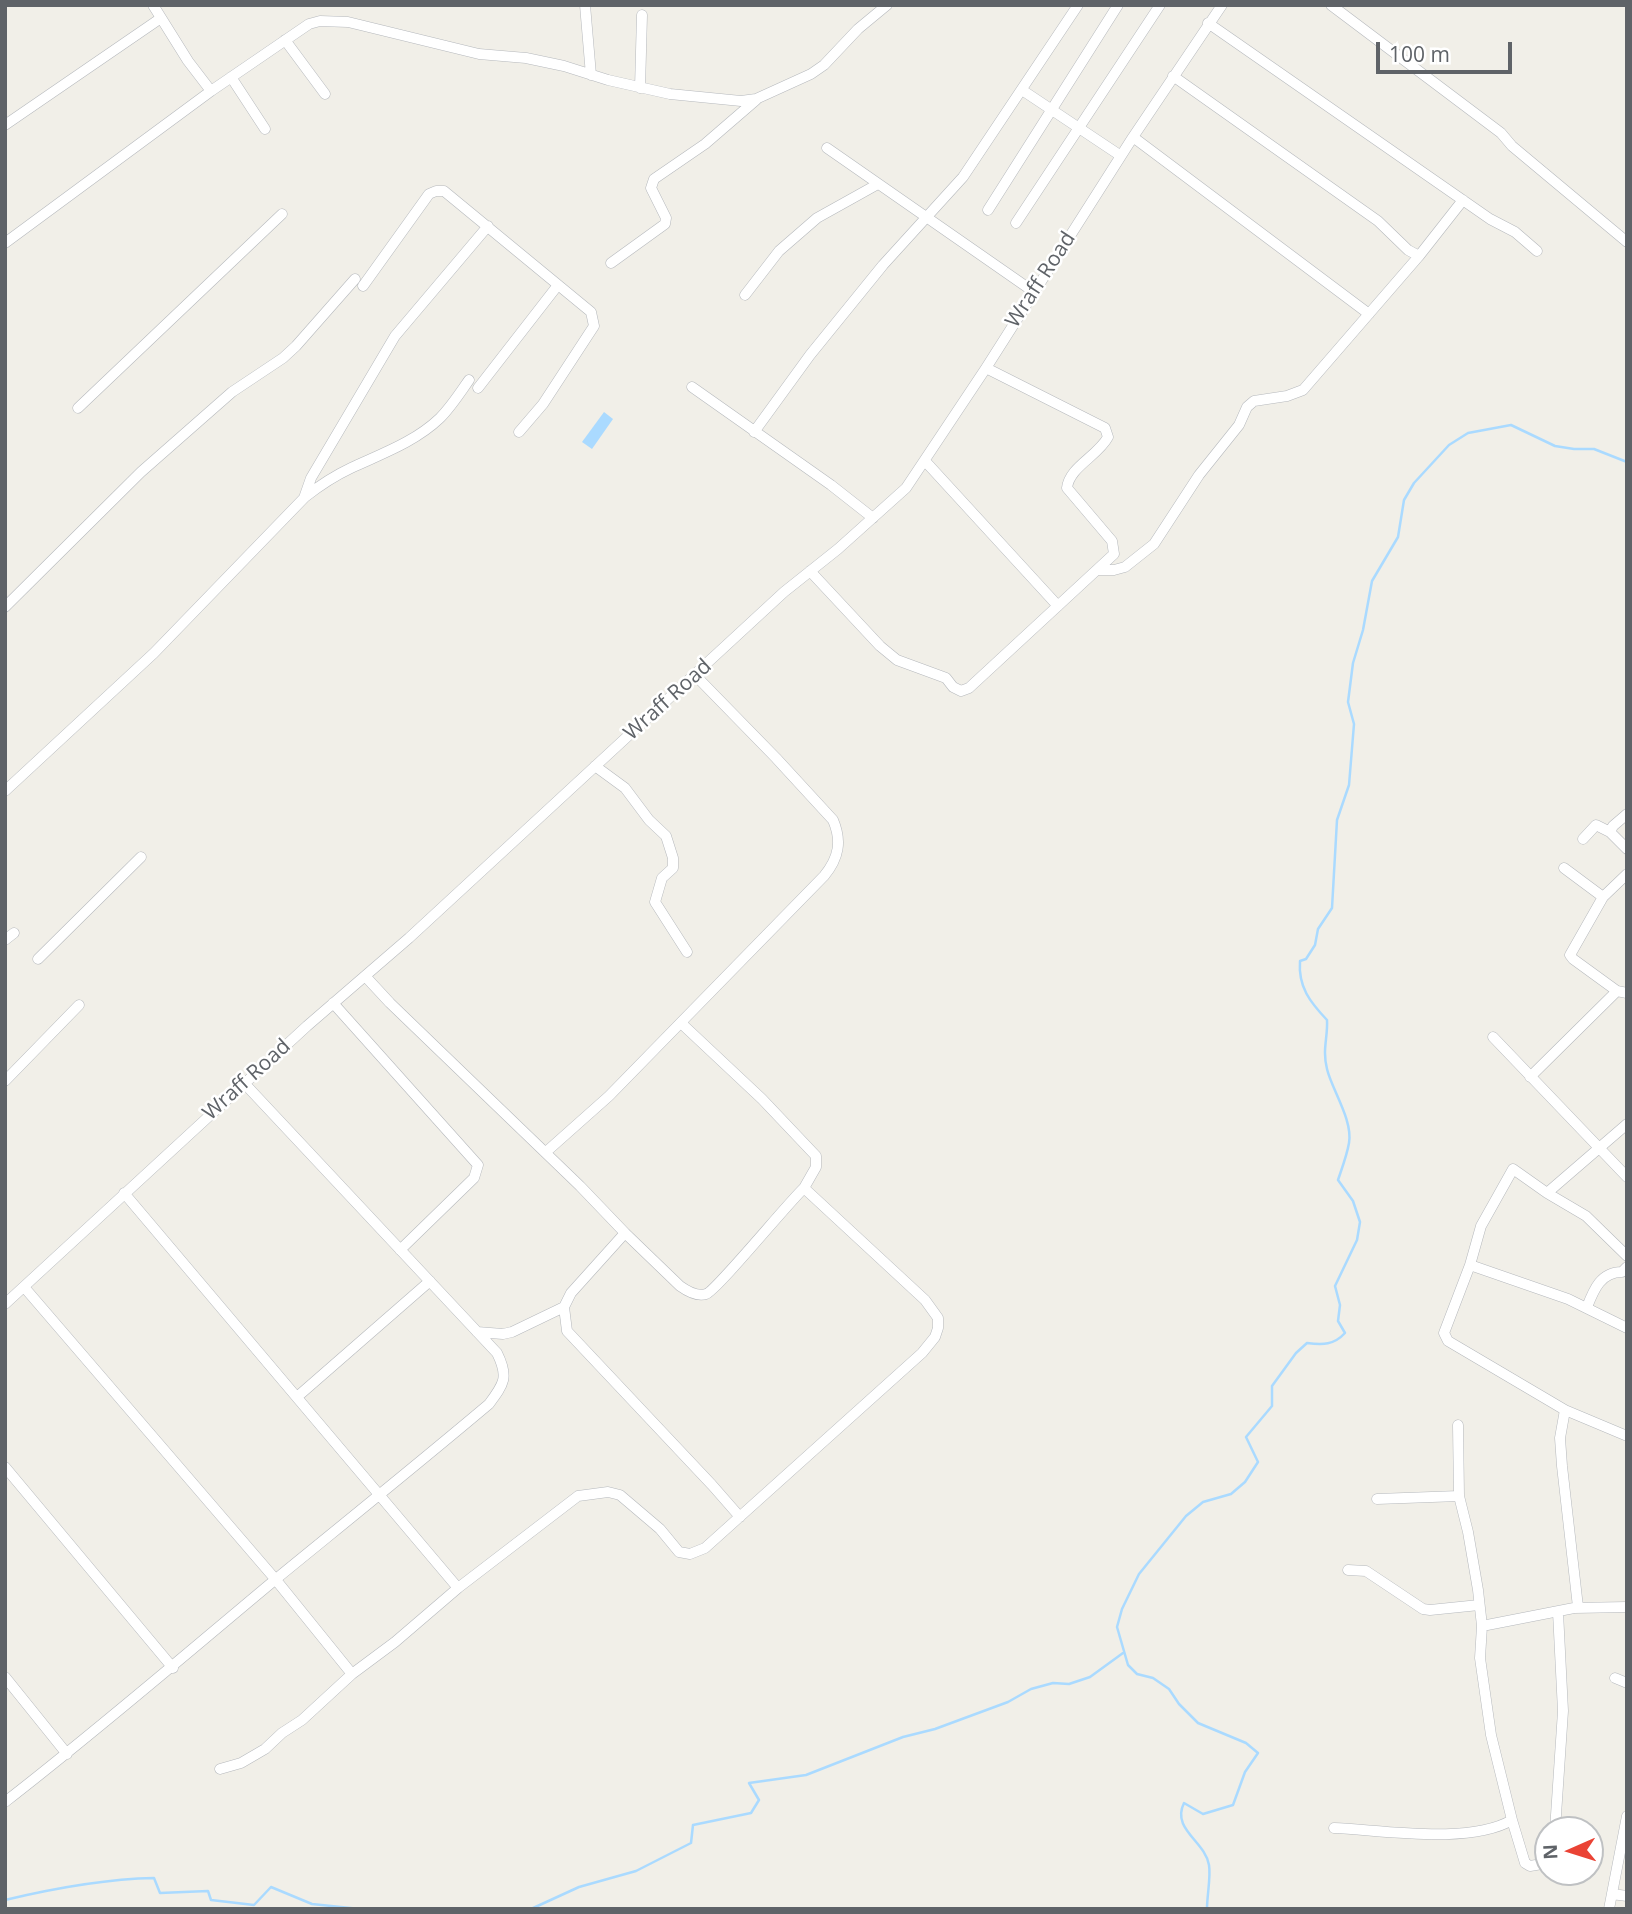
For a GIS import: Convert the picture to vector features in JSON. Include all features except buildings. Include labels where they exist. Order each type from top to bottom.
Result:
[{"type":"street","points":[[153,5],[188,61],[211,91]]},
{"type":"street","points":[[585,5],[591,75]]},
{"type":"street","points":[[611,263],[665,223],[666,218],[651,188],[654,179],[705,144],[756,100],[824,65],[858,29],[887,5]]},
{"type":"street","points":[[754,432],[810,355],[883,265],[971,167],[1078,5]]},
{"type":"street","points":[[988,210],[1118,5]]},
{"type":"street","points":[[1016,223],[1160,5]]},
{"type":"street","name":"Wraff Road","points":[[5,1304],[244,1083],[409,938],[784,592],[906,488],[1133,137],[1222,5]]},
{"type":"street","points":[[1331,5],[1501,133],[1512,146],[1627,242]]},
{"type":"street","points":[[640,88],[642,15]]},
{"type":"street","points":[[5,125],[161,18]]},
{"type":"street","points":[[5,243],[211,91],[309,24],[333,21],[479,54],[526,58],[687,98],[756,100]]},
{"type":"street","points":[[1208,23],[1490,219],[1514,232],[1536,251]]},
{"type":"street","points":[[285,40],[325,94]]},
{"type":"street","points":[[1174,76],[1378,221],[1408,250],[1419,256]]},
{"type":"street","points":[[231,77],[265,130]]},
{"type":"street","points":[[1022,90],[1121,156]]},
{"type":"street","points":[[1133,137],[1368,314]]},
{"type":"street","points":[[827,148],[1034,292]]},
{"type":"street","points":[[745,295],[779,251],[817,218],[878,184]]},
{"type":"street","points":[[5,607],[141,472],[232,392],[283,358],[296,346],[359,282],[429,194],[436,191],[444,191],[591,312],[594,326],[543,404],[519,432]]},
{"type":"street","points":[[1097,570],[1125,567],[1148,550],[1163,532],[1199,475],[1239,425],[1247,407],[1254,401],[1287,396],[1303,390],[1419,256],[1463,200]]},
{"type":"street","points":[[78,408],[282,214]]},
{"type":"street","points":[[304,498],[311,478],[395,336],[488,226]]},
{"type":"street","points":[[478,388],[558,285]]},
{"type":"street","points":[[810,571],[880,646],[897,660],[946,678],[953,687],[961,691],[969,688],[1114,554],[1112,541],[1067,488],[1073,474],[1103,448],[1108,437],[1105,428],[986,368]]},
{"type":"street","points":[[5,791],[154,653],[304,498],[323,483],[415,437],[439,419],[469,380]]},
{"type":"street","points":[[692,387],[831,485],[873,518]]},
{"type":"street","points":[[925,461],[1058,606]]},
{"type":"street","points":[[546,1152],[609,1096],[824,876],[835,861],[839,844],[838,832],[832,820],[695,675]]},
{"type":"street","points":[[595,766],[625,788],[649,820],[666,836],[673,858],[673,868],[662,878],[655,902],[687,952]]},
{"type":"street","points":[[1610,832],[1612,826],[1627,814]]},
{"type":"street","points":[[1583,839],[1596,825],[1610,832],[1627,849]]},
{"type":"street","points":[[38,959],[141,857]]},
{"type":"street","points":[[1564,868],[1604,897]]},
{"type":"street","points":[[1530,1077],[1622,992],[1570,957],[1604,897],[1627,874]]},
{"type":"street","points":[[5,940],[14,933]]},
{"type":"street","points":[[365,976],[680,1286],[689,1292],[704,1295],[725,1276],[804,1188],[816,1167],[816,1156],[762,1099],[681,1023]]},
{"type":"street","points":[[333,1003],[478,1165],[474,1178],[400,1250]]},
{"type":"street","points":[[5,1082],[79,1005]]},
{"type":"street","points":[[1493,1037],[1627,1177]]},
{"type":"street","points":[[5,1802],[173,1668],[489,1404],[502,1387],[504,1366],[497,1353],[244,1083]]},
{"type":"street","points":[[1547,1194],[1627,1125]]},
{"type":"street","points":[[1627,1256],[1586,1216],[1547,1194],[1513,1170],[1481,1226],[1470,1265],[1446,1324],[1445,1338],[1565,1410],[1627,1436]]},
{"type":"street","points":[[220,1769],[241,1763],[265,1749],[458,1588],[578,1496],[600,1492],[620,1495],[660,1530],[679,1552],[690,1554],[705,1548],[841,1424],[914,1362],[929,1346],[938,1328],[938,1318],[925,1300],[804,1188]]},
{"type":"street","points":[[124,1193],[458,1588]]},
{"type":"street","points":[[625,1233],[571,1293],[564,1307],[567,1331],[740,1517]]},
{"type":"street","points":[[1470,1265],[1587,1307],[1627,1328]]},
{"type":"street","points":[[1587,1307],[1603,1277],[1612,1272],[1622,1272],[1627,1267]]},
{"type":"street","points":[[297,1397],[430,1281]]},
{"type":"street","points":[[24,1286],[276,1580],[352,1674]]},
{"type":"street","points":[[477,1332],[512,1332],[564,1307]]},
{"type":"street","points":[[548,1316],[565,1324]]},
{"type":"street","points":[[1565,1410],[1560,1438],[1578,1608]]},
{"type":"street","points":[[1458,1425],[1459,1496],[1468,1532],[1482,1626],[1480,1658],[1491,1735],[1525,1863],[1534,1865]]},
{"type":"street","points":[[5,1467],[173,1668]]},
{"type":"street","points":[[1377,1499],[1459,1496]]},
{"type":"street","points":[[1348,1570],[1366,1572],[1423,1609],[1479,1605]]},
{"type":"street","points":[[1482,1626],[1578,1608],[1627,1607]]},
{"type":"street","points":[[1556,1816],[1563,1711],[1558,1612]]},
{"type":"street","points":[[5,1677],[67,1754]]},
{"type":"street","points":[[1615,1678],[1627,1683]]},
{"type":"street","points":[[1609,1909],[1627,1816]]},
{"type":"street","points":[[1334,1828],[1451,1833],[1493,1828],[1512,1820]]},
{"type":"street","points":[[1612,1894],[1627,1896]]},
{"type":"water","points":[[604,412],[613,419],[592,449],[582,442]]},
{"type":"waterway","points":[[1207,1909],[1209,1865],[1202,1849],[1185,1828],[1181,1812],[1184,1803],[1203,1814],[1233,1805],[1245,1772],[1258,1753],[1246,1743],[1198,1723],[1179,1704],[1169,1689],[1153,1678],[1137,1674],[1128,1665],[1117,1627],[1122,1609],[1139,1574],[1186,1516],[1203,1502],[1231,1494],[1245,1482],[1258,1462],[1246,1437],[1272,1406],[1272,1386],[1296,1353],[1307,1343],[1328,1343],[1345,1333],[1338,1321],[1340,1305],[1335,1286],[1357,1240],[1360,1222],[1353,1201],[1338,1180],[1347,1152],[1349,1134],[1345,1115],[1327,1069],[1327,1020],[1306,993],[1301,979],[1300,961],[1306,959],[1315,945],[1318,929],[1332,908],[1337,820],[1349,785],[1354,724],[1348,702],[1353,663],[1363,630],[1372,581],[1398,537],[1404,500],[1414,483],[1449,445],[1468,433],[1511,425],[1555,446],[1594,449],[1627,462]]},
{"type":"waterway","points":[[531,1909],[579,1887],[636,1871],[691,1843],[693,1825],[751,1813],[759,1800],[749,1783],[806,1775],[903,1737],[935,1729],[1008,1702],[1031,1689],[1053,1683],[1069,1684],[1090,1677],[1123,1653]]},
{"type":"waterway","points":[[5,1900],[79,1885],[154,1878],[160,1893],[208,1891],[211,1900],[254,1905],[271,1887],[312,1904],[360,1909]]}]
